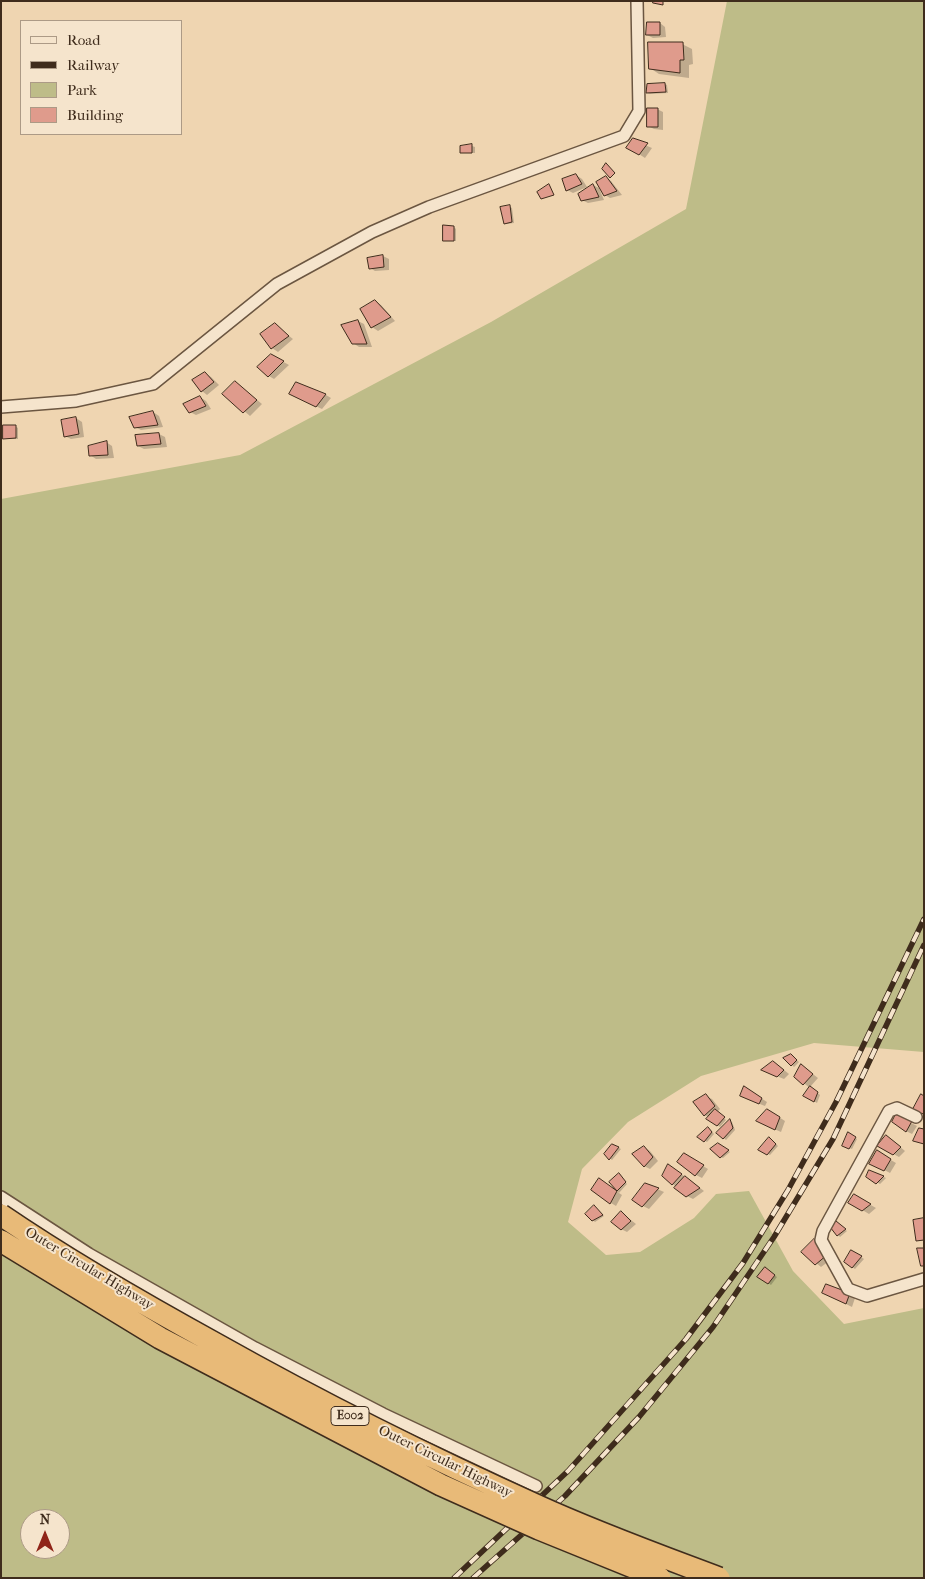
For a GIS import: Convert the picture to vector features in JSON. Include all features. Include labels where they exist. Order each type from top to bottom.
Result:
[{"type":"highway","name":"Outer Circular Highway","points":[[1,1215],[39,1241],[170,1319],[310,1396],[539,1507],[719,1578]]},
{"type":"highway","name":"Outer Circular Highway","points":[[1,1241],[160,1338],[279,1402],[441,1485],[539,1529],[660,1578]]},
{"type":"street","points":[[1,407],[76,401],[153,384],[277,284],[372,232],[429,207],[624,136],[639,111],[637,1]]},
{"type":"street","points":[[916,1118],[897,1108],[889,1111],[823,1231],[821,1240],[848,1289],[868,1296],[924,1279]]},
{"type":"street","points":[[1,1197],[89,1254],[256,1348],[383,1414],[536,1486]]},
{"type":"green space","points":[[727,1],[924,1],[924,1052],[814,1043],[701,1076],[628,1122],[582,1169],[568,1222],[606,1255],[640,1252],[694,1218],[716,1194],[749,1191],[793,1271],[844,1324],[924,1308],[924,1578],[1,1578],[1,499],[240,455],[491,322],[686,209]]},
{"type":"building","points":[[653,1],[663,1],[663,5],[653,3]]},
{"type":"building","points":[[647,22],[660,22],[660,35],[646,35]]},
{"type":"building","points":[[648,42],[683,42],[684,60],[680,60],[680,73],[649,69]]},
{"type":"building","points":[[665,83],[666,92],[646,93],[647,84]]},
{"type":"building","points":[[647,108],[658,108],[658,127],[647,127]]},
{"type":"building","points":[[633,138],[648,143],[639,155],[626,148]]},
{"type":"building","points":[[472,144],[472,153],[460,153],[460,146]]},
{"type":"building","points":[[606,163],[615,173],[610,178],[602,169]]},
{"type":"building","points":[[576,174],[582,184],[566,191],[562,179]]},
{"type":"building","points":[[606,176],[617,191],[604,196],[596,182]]},
{"type":"building","points":[[549,184],[554,195],[541,199],[537,192]]},
{"type":"building","points":[[593,184],[599,197],[581,201],[578,194]]},
{"type":"building","points":[[510,205],[512,222],[504,224],[500,207]]},
{"type":"building","points":[[443,225],[454,226],[454,241],[443,241]]},
{"type":"building","points":[[383,255],[384,267],[369,269],[367,258]]},
{"type":"building","points":[[375,300],[391,317],[371,328],[360,309]]},
{"type":"building","points":[[358,320],[367,344],[352,344],[341,325]]},
{"type":"building","points":[[275,323],[289,336],[271,349],[260,334]]},
{"type":"building","points":[[271,354],[284,361],[268,377],[257,367]]},
{"type":"building","points":[[205,372],[214,382],[201,392],[192,380]]},
{"type":"building","points":[[235,381],[257,400],[243,413],[222,394]]},
{"type":"building","points":[[296,382],[326,394],[316,407],[289,394]]},
{"type":"building","points":[[200,396],[206,406],[189,413],[183,404]]},
{"type":"building","points":[[153,411],[158,425],[134,428],[129,417]]},
{"type":"building","points":[[76,417],[79,434],[64,437],[61,420]]},
{"type":"building","points":[[3,425],[16,425],[16,438],[3,439]]},
{"type":"building","points":[[159,433],[161,444],[137,446],[135,435]]},
{"type":"building","points":[[107,441],[108,455],[89,456],[88,446]]},
{"type":"building","points":[[791,1054],[797,1060],[791,1066],[783,1058]]},
{"type":"building","points":[[773,1061],[784,1070],[777,1077],[761,1070]]},
{"type":"building","points":[[801,1064],[813,1074],[803,1085],[794,1077]]},
{"type":"building","points":[[744,1086],[762,1098],[759,1104],[740,1096]]},
{"type":"building","points":[[810,1086],[818,1092],[814,1102],[803,1096]]},
{"type":"building","points":[[706,1094],[715,1106],[704,1116],[693,1102]]},
{"type":"building","points":[[921,1094],[924,1096],[924,1114],[912,1111]]},
{"type":"building","points":[[715,1109],[725,1117],[717,1126],[706,1119]]},
{"type":"building","points":[[767,1109],[780,1117],[775,1130],[756,1121]]},
{"type":"building","points":[[896,1114],[912,1121],[906,1132],[892,1122]]},
{"type":"building","points":[[730,1119],[733,1128],[723,1139],[716,1133]]},
{"type":"building","points":[[708,1127],[712,1132],[704,1142],[697,1137]]},
{"type":"building","points":[[919,1128],[924,1129],[924,1144],[913,1141]]},
{"type":"building","points":[[848,1132],[856,1137],[849,1149],[842,1146]]},
{"type":"building","points":[[886,1135],[901,1147],[893,1155],[877,1146]]},
{"type":"building","points":[[769,1137],[776,1144],[767,1155],[758,1150]]},
{"type":"building","points":[[718,1143],[729,1150],[720,1158],[710,1149]]},
{"type":"building","points":[[612,1144],[619,1147],[609,1160],[604,1154]]},
{"type":"building","points":[[644,1146],[653,1157],[644,1167],[632,1154]]},
{"type":"building","points":[[877,1150],[891,1159],[884,1171],[869,1164]]},
{"type":"building","points":[[684,1153],[704,1165],[695,1176],[677,1162]]},
{"type":"building","points":[[668,1164],[682,1174],[672,1185],[662,1176]]},
{"type":"building","points":[[869,1170],[884,1176],[876,1184],[866,1177]]},
{"type":"building","points":[[619,1173],[626,1182],[617,1191],[609,1182]]},
{"type":"building","points":[[685,1176],[700,1188],[686,1197],[674,1188]]},
{"type":"building","points":[[599,1178],[617,1191],[610,1204],[591,1190]]},
{"type":"building","points":[[645,1183],[659,1188],[642,1207],[632,1200]]},
{"type":"building","points":[[854,1194],[871,1204],[862,1211],[848,1203]]},
{"type":"building","points":[[594,1205],[603,1215],[592,1221],[585,1214]]},
{"type":"building","points":[[621,1211],[631,1221],[621,1230],[611,1222]]},
{"type":"building","points":[[924,1218],[924,1240],[916,1241],[913,1220]]},
{"type":"building","points":[[836,1221],[846,1229],[837,1236],[830,1227]]},
{"type":"building","points":[[814,1239],[827,1255],[815,1265],[801,1252]]},
{"type":"building","points":[[917,1248],[924,1248],[924,1266],[921,1266]]},
{"type":"building","points":[[851,1250],[862,1256],[852,1268],[844,1262]]},
{"type":"building","points":[[765,1267],[775,1275],[768,1284],[757,1277]]},
{"type":"building","points":[[826,1284],[850,1293],[846,1304],[822,1293]]},
{"type":"railway","points":[[454,1578],[568,1471],[686,1339],[743,1263],[788,1190],[836,1102],[924,919]]},
{"type":"railway","points":[[473,1578],[565,1496],[639,1417],[713,1327],[774,1237],[833,1139],[924,945]]}]
